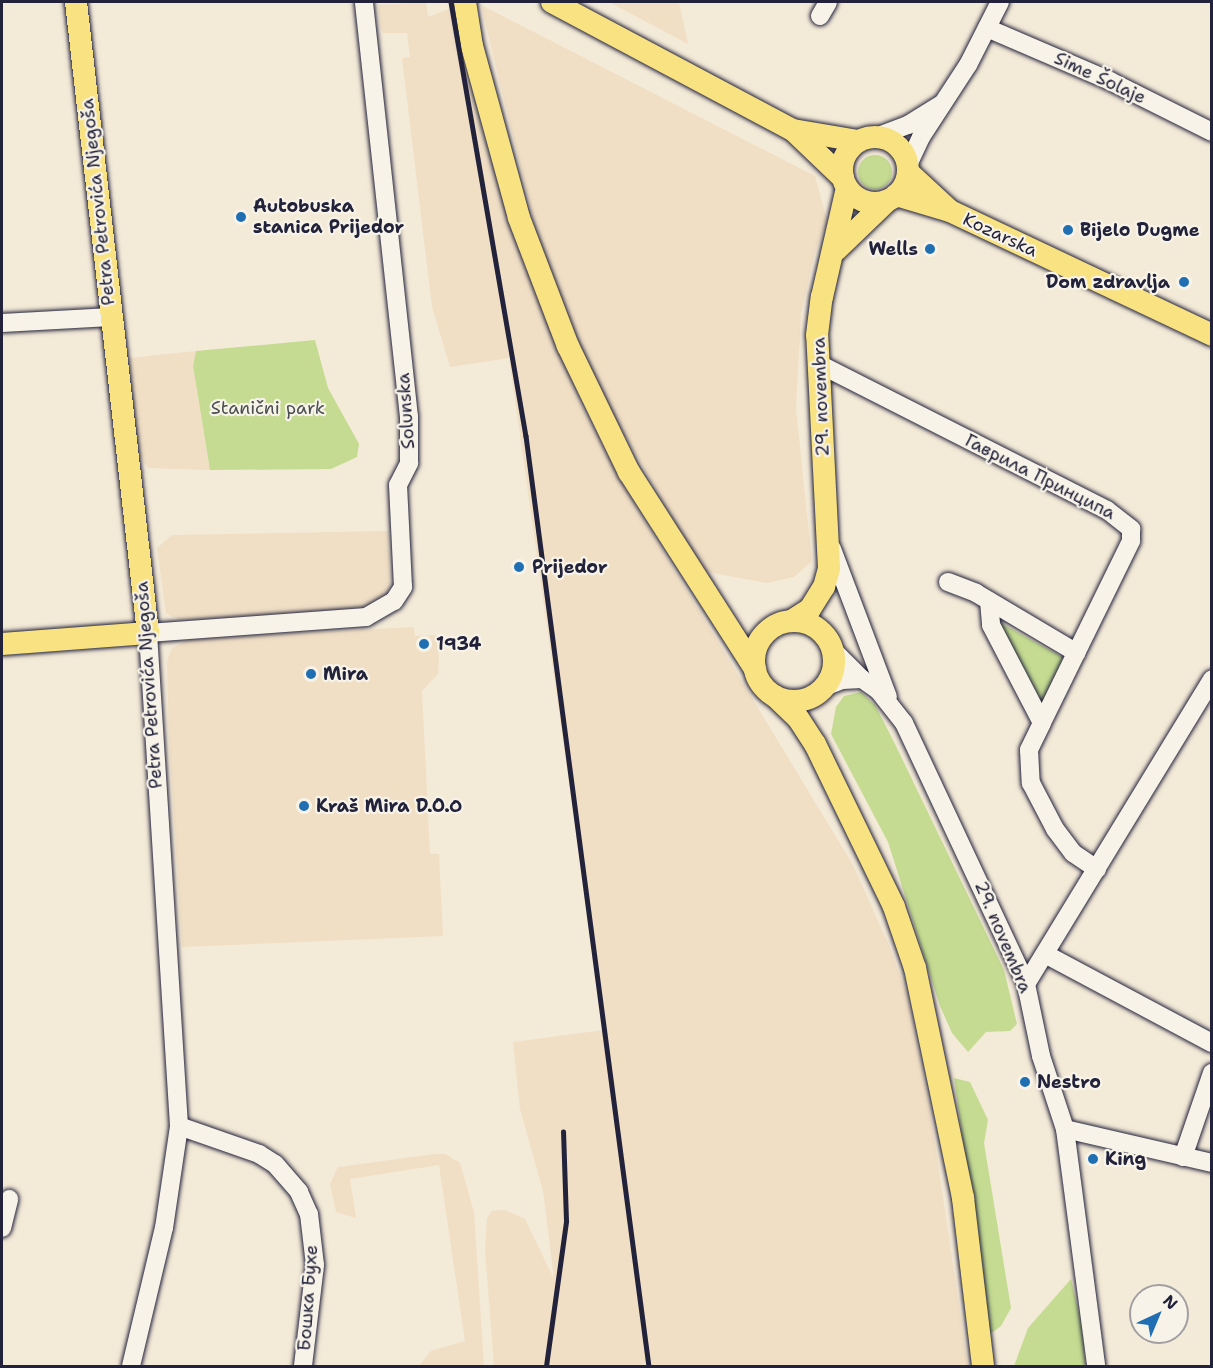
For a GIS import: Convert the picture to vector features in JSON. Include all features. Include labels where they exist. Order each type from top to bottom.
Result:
[{"type":"main road","name":"Petra Petrovića Njegoša","points":[[76,2],[148,633]]},
{"type":"main road","points":[[465,2],[472,46],[519,218],[568,346],[628,472],[755,669],[765,689],[798,718],[815,744],[894,907],[915,968],[963,1198],[983,1366]]},
{"type":"main road","points":[[552,2],[793,130],[865,201],[892,198],[950,211]]},
{"type":"main road","points":[[793,130],[869,138],[898,146],[908,169],[950,211]]},
{"type":"main road","points":[[845,183],[844,157],[869,138]]},
{"type":"main road","points":[[834,251],[892,198],[908,169]]},
{"type":"main road","name":"29. novembra","points":[[830,644],[824,587],[830,545],[819,364],[822,297],[834,251],[845,183]]},
{"type":"main road","name":"Kozarska","points":[[950,211],[1212,335]]},
{"type":"main road","name":"29. novembra","points":[[794,620],[810,609],[824,587]]},
{"type":"main road","points":[[719,612],[769,629],[794,620],[812,626],[830,644],[834,663],[819,692],[815,744]]},
{"type":"main road","points":[[755,669],[755,652],[769,629]]},
{"type":"main road","points":[[2,644],[148,633]]},
{"type":"main road","points":[[776,697],[789,701],[819,692]]},
{"type":"street","name":"Solunska","points":[[148,633],[366,617],[394,601],[403,586],[398,485],[409,463],[410,428],[364,2]]},
{"type":"street","points":[[908,169],[1000,2]]},
{"type":"street","name":"Sime Šolaje","points":[[987,28],[1110,81],[1212,132]]},
{"type":"street","points":[[869,138],[944,102]]},
{"type":"street","points":[[2,323],[111,317]]},
{"type":"street","name":"Гаврила Принципа","points":[[819,364],[1123,519],[1131,529],[1131,541],[1029,750],[1031,783],[1055,829],[1073,853],[1097,869]]},
{"type":"street","name":"29. novembra","points":[[830,545],[890,702],[920,752],[1026,984],[1041,1056],[1065,1129],[1096,1366]]},
{"type":"street","points":[[948,582],[989,601],[1077,653]]},
{"type":"street","points":[[989,601],[991,625],[1042,723]]},
{"type":"street","name":"Petra Petrovića Njegoša","points":[[131,1366],[164,1228],[179,1126],[148,633]]},
{"type":"street","name":"29. novembra","points":[[830,644],[862,679],[890,702]]},
{"type":"street","points":[[819,692],[842,680],[862,679]]},
{"type":"street","points":[[1026,984],[1212,679]]},
{"type":"street","points":[[1045,954],[1212,1043]]},
{"type":"street","points":[[1183,1157],[1212,1073]]},
{"type":"street","name":"Бошка Бухе","points":[[179,1126],[259,1154],[275,1164],[299,1192],[309,1214],[315,1265],[303,1366]]},
{"type":"street","points":[[1065,1129],[1212,1163]]},
{"type":"street","points":[[2,1228],[9,1199]]},
{"type":"shaded area","points":[[426,2],[428,17],[456,6],[477,111],[513,235],[585,412],[620,480],[853,865],[888,943],[907,994],[929,1103],[968,1366],[494,1366],[485,1250],[487,1218],[492,1211],[505,1210],[525,1219],[554,1279],[543,1191],[520,1109],[513,1042],[604,1030],[509,358],[450,367],[432,307],[402,58],[410,57],[407,33],[383,33],[380,25],[378,5]]},
{"type":"shaded area","points":[[609,2],[679,2],[688,44]]},
{"type":"shaded area","points":[[481,5],[815,176],[827,220],[814,256],[801,313],[796,408],[812,561],[794,577],[767,583],[702,571],[600,391],[542,255]]},
{"type":"shaded area","points":[[196,351],[193,367],[210,470],[148,468],[137,452],[129,358]]},
{"type":"shaded area","points":[[388,531],[390,586],[387,596],[366,611],[179,620],[166,613],[157,548],[172,535]]},
{"type":"shaded area","points":[[414,627],[415,636],[436,635],[439,660],[438,674],[422,691],[430,854],[439,854],[443,936],[182,947],[169,740],[167,661],[172,648],[191,639]]},
{"type":"shaded area","points":[[445,1154],[460,1163],[474,1212],[484,1366],[419,1366],[431,1351],[465,1341],[439,1165],[350,1179],[356,1218],[336,1212],[330,1184],[338,1167]]},
{"type":"green space","points":[[875,155],[887,160],[892,172],[887,184],[875,189],[863,184],[858,172],[863,160]]},
{"type":"green space","name":"Stanični park","points":[[315,340],[328,388],[359,444],[357,457],[331,469],[210,470],[193,366],[196,351]]},
{"type":"green space","points":[[999,622],[1064,658],[1043,704]]},
{"type":"green space","points":[[861,692],[875,705],[1004,970],[1017,1024],[1010,1031],[986,1032],[968,1052],[952,1033],[940,1006],[888,842],[831,734],[836,707],[844,696]]},
{"type":"green space","points":[[954,1078],[970,1082],[988,1120],[984,1143],[1011,1308],[1001,1326],[990,1334]]},
{"type":"green space","points":[[1071,1279],[1083,1331],[1085,1366],[1014,1366],[1028,1328]]},
{"type":"railway","points":[[451,2],[526,436],[649,1366]]},
{"type":"railway","points":[[546,1366],[566,1221],[563,1132]]},
{"type":"place","name":"Autobuska stanica Prijedor","points":[[241,217]]},
{"type":"place","name":"Bijelo Dugme","points":[[1068,230]]},
{"type":"place","name":"Wells","points":[[930,249]]},
{"type":"place","name":"Dom zdravlja","points":[[1184,282]]},
{"type":"place","name":"Prijedor","points":[[519,567]]},
{"type":"place","name":"1934","points":[[424,644]]},
{"type":"place","name":"Mira","points":[[311,674]]},
{"type":"place","name":"Kraš Mira D.O.O","points":[[304,806]]},
{"type":"place","name":"Nestro","points":[[1025,1082]]},
{"type":"place","name":"King","points":[[1093,1159]]}]
